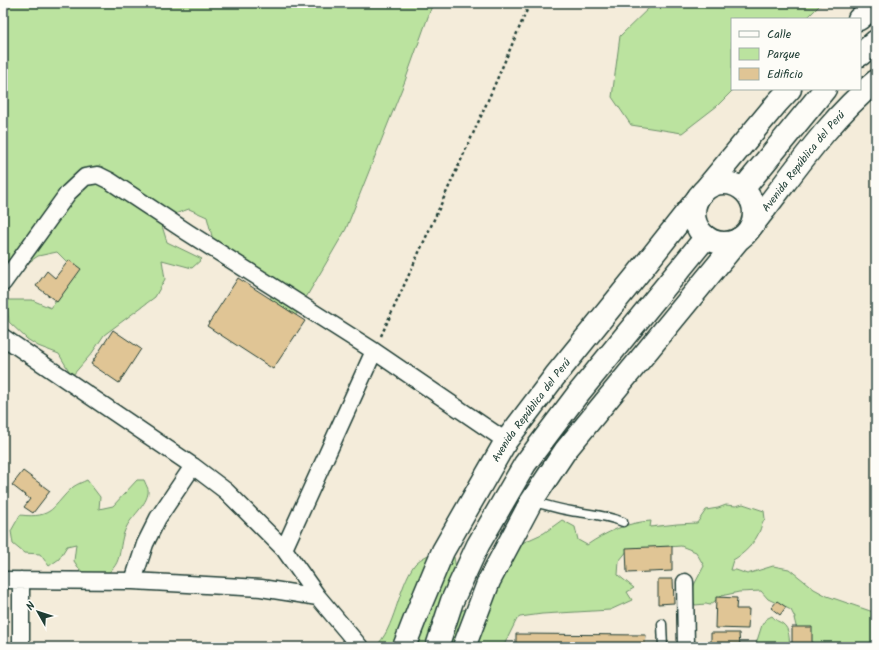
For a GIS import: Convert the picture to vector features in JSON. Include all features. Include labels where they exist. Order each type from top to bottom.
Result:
[{"type":"main road","points":[[860,18],[876,5]]},
{"type":"main road","points":[[861,54],[876,41]]},
{"type":"main road","name":"Avenida República del Perú","points":[[464,647],[489,581],[531,502],[565,451],[745,233],[828,129],[862,93],[876,81]]},
{"type":"main road","name":"Avenida República del Perú","points":[[404,647],[443,551],[506,441],[554,376],[701,194],[789,90]]},
{"type":"main road","points":[[742,189],[824,90]]},
{"type":"main road","points":[[727,183],[736,185],[742,189],[748,195],[754,211],[753,219],[745,233],[731,242],[722,243],[713,241],[706,237],[700,231],[694,215],[695,206],[701,194],[715,185],[727,183]]},
{"type":"main road","points":[[437,647],[452,601],[478,546],[525,464],[578,395],[706,237]]},
{"type":"street","points":[[3,283],[68,193],[85,177],[98,175],[110,181],[374,351],[506,441]]},
{"type":"street","points":[[3,337],[193,466],[226,491],[284,549],[318,598],[354,645]]},
{"type":"street","points":[[284,549],[374,351]]},
{"type":"street","points":[[133,581],[145,544],[158,518],[193,466]]},
{"type":"street","points":[[3,580],[133,581],[261,588],[318,598]]},
{"type":"street","points":[[21,580],[21,647]]},
{"type":"street","points":[[685,582],[686,647]]},
{"type":"lane","points":[[531,502],[570,511],[611,517],[623,522]]},
{"type":"lane","points":[[662,624],[663,647]]},
{"type":"path","points":[[374,351],[482,114],[530,3]]},
{"type":"green space","points":[[3,3],[433,3],[405,81],[346,229],[290,325],[270,306],[271,295],[279,283],[214,244],[207,217],[189,209],[169,216],[162,226],[167,242],[202,259],[192,268],[162,260],[165,279],[155,297],[104,335],[92,353],[72,376],[59,354],[38,346],[27,339],[9,322],[7,300],[32,300],[51,308],[77,272],[57,252],[38,256],[20,268],[5,266],[3,268]]},
{"type":"green space","points":[[654,3],[822,3],[807,18],[731,18],[731,90],[733,90],[717,106],[682,133],[631,125],[612,97],[620,36]]},
{"type":"green space","points":[[87,480],[100,497],[99,509],[113,506],[137,480],[144,480],[148,489],[148,494],[144,504],[127,526],[117,563],[113,569],[96,579],[80,570],[74,561],[76,544],[67,546],[59,559],[49,566],[40,554],[24,553],[13,544],[11,531],[20,515],[31,516],[46,513],[51,510],[73,487]]},
{"type":"green space","points":[[743,504],[764,511],[765,519],[752,544],[741,555],[733,560],[730,570],[736,570],[747,574],[773,566],[789,569],[814,589],[827,596],[876,613],[876,647],[815,647],[808,637],[797,630],[795,618],[791,610],[768,599],[761,591],[739,592],[721,596],[710,605],[695,605],[691,596],[694,585],[704,566],[696,552],[681,546],[628,550],[619,561],[618,575],[634,588],[627,592],[632,600],[610,610],[542,614],[520,617],[517,619],[503,647],[375,647],[387,630],[404,584],[415,564],[424,557],[442,548],[454,557],[457,576],[452,613],[470,608],[522,543],[544,533],[562,520],[575,527],[578,540],[587,545],[610,532],[634,523],[651,521],[650,527],[697,523],[706,510],[726,505],[736,506]]},
{"type":"green space","points":[[772,616],[787,629],[790,647],[755,647],[762,625],[766,619]]},
{"type":"building","points":[[69,260],[81,269],[57,302],[36,286],[47,271],[55,278]]},
{"type":"building","points":[[238,278],[305,321],[273,369],[207,326]]},
{"type":"building","points":[[113,330],[141,349],[119,383],[91,364]]},
{"type":"building","points":[[23,471],[50,491],[33,513],[24,507],[30,499],[12,485]]},
{"type":"building","points":[[672,546],[672,571],[627,573],[626,548]]},
{"type":"building","points":[[658,579],[673,579],[674,603],[658,604]]},
{"type":"building","points":[[716,597],[737,598],[736,609],[749,609],[748,629],[715,628]]},
{"type":"building","points":[[777,601],[786,607],[780,615],[771,608]]},
{"type":"building","points":[[792,627],[812,627],[812,647],[792,647]]},
{"type":"building","points":[[711,633],[739,633],[740,647],[711,647]]},
{"type":"building","points":[[516,634],[646,635],[645,647],[516,647]]}]
